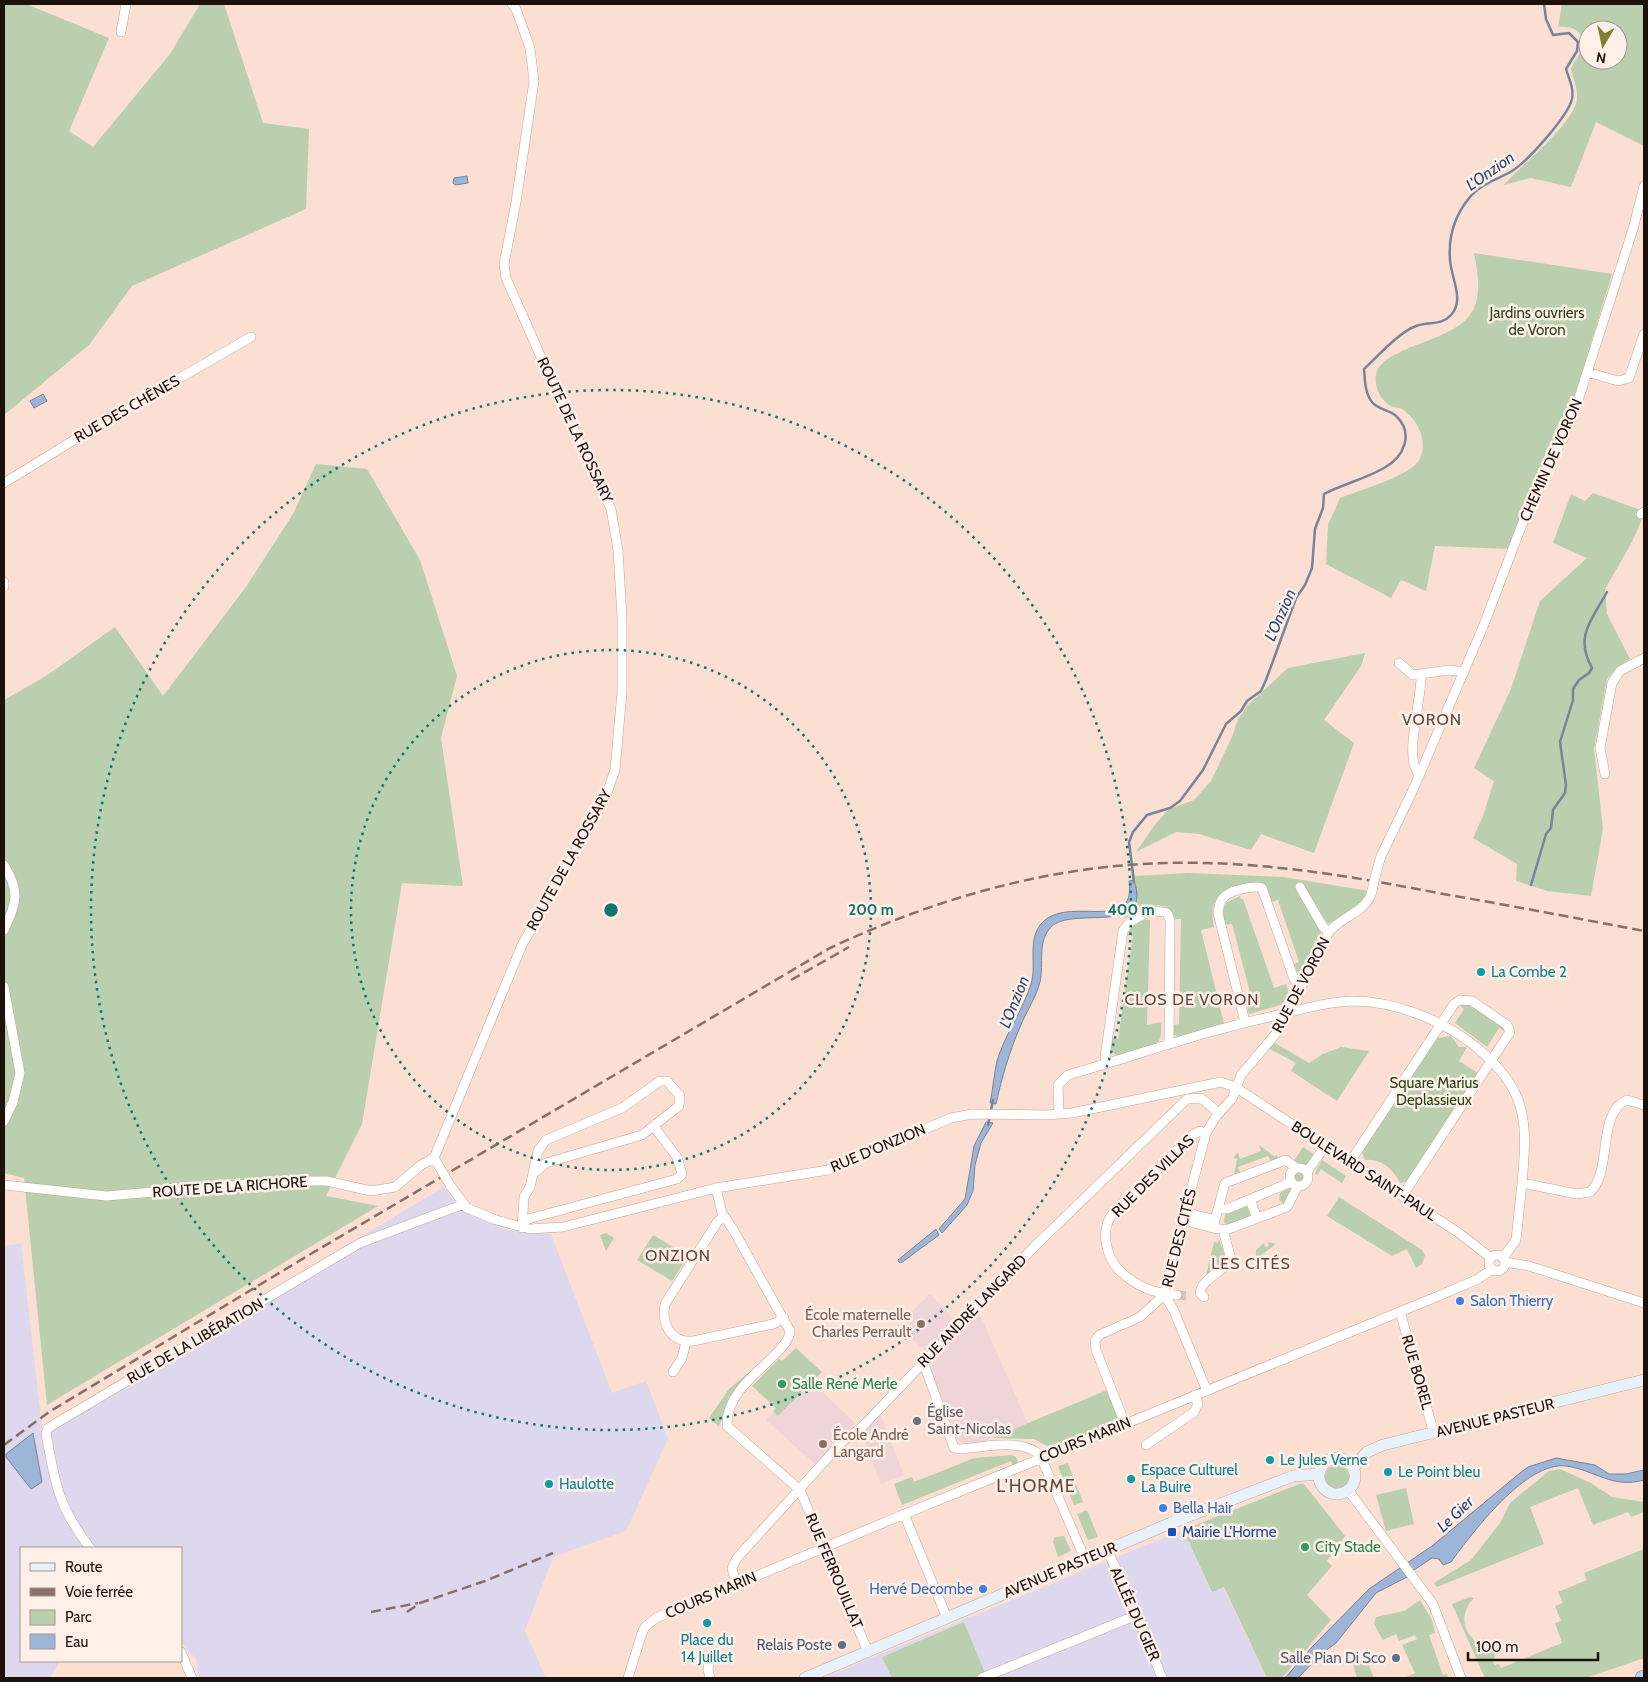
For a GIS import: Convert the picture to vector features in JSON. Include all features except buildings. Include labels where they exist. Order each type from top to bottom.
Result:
[{"type":"main road","name":"AVENUE PASTEUR","points":[[1352,1468],[1363,1455],[1375,1448],[1644,1380]]},
{"type":"main road","points":[[1334,1459],[1345,1460],[1352,1468],[1355,1478],[1348,1490],[1341,1494],[1330,1492],[1321,1485],[1320,1474],[1325,1464],[1334,1459]]},
{"type":"main road","name":"AVENUE PASTEUR","points":[[805,1678],[1085,1559],[1293,1476],[1320,1474]]},
{"type":"street","points":[[121,32],[126,4]]},
{"type":"street","name":"ROUTE DE LA ROSSARY","points":[[434,1158],[522,945],[604,801],[615,770],[622,692],[622,618],[618,550],[611,509],[506,278],[504,264],[521,174],[534,81],[530,48],[516,9],[512,4]]},
{"type":"street","name":"CHEMIN DE VORON","points":[[1372,891],[1381,856],[1420,774],[1464,672],[1537,484],[1563,439],[1575,410],[1633,229],[1644,186]]},
{"type":"street","points":[[1587,372],[1618,381],[1629,378],[1644,334]]},
{"type":"street","name":"RUE DES CHÊNES","points":[[4,483],[105,421],[251,337]]},
{"type":"street","points":[[4,582],[4,587]]},
{"type":"street","points":[[1605,774],[1600,748],[1612,682],[1620,670],[1644,658]]},
{"type":"street","points":[[1399,663],[1410,674],[1449,670],[1464,672]]},
{"type":"street","points":[[1420,774],[1417,772],[1414,761],[1413,734],[1421,688],[1421,674]]},
{"type":"street","points":[[4,865],[11,877],[16,902],[4,930]]},
{"type":"street","points":[[1245,1022],[1218,913],[1220,902],[1226,895],[1257,886],[1262,888],[1294,979],[1301,988]]},
{"type":"street","points":[[1300,887],[1323,927],[1329,932]]},
{"type":"street","name":"RUE DE VORON","points":[[1235,1087],[1245,1070],[1271,1042],[1329,932],[1337,924],[1367,904],[1372,891]]},
{"type":"street","points":[[1106,1064],[1105,1057],[1123,932],[1132,921],[1158,911],[1167,913],[1170,920],[1169,1044]]},
{"type":"street","points":[[4,987],[20,1073],[13,1102],[4,1121]]},
{"type":"street","points":[[1350,1162],[1454,1004],[1463,999],[1472,1001],[1508,1025],[1510,1032],[1403,1196]]},
{"type":"street","points":[[1059,1114],[1057,1091],[1063,1077],[1169,1044],[1245,1022],[1330,1002],[1354,1001],[1406,1011],[1441,1024],[1463,1037],[1491,1060],[1512,1085],[1523,1114],[1526,1149],[1516,1240],[1504,1260],[1500,1270],[1492,1269],[1490,1264],[1491,1258],[1496,1255],[1504,1260],[1530,1266],[1644,1303]]},
{"type":"street","points":[[522,1226],[524,1197],[530,1187],[538,1151],[546,1140],[623,1107],[664,1080],[680,1096],[680,1103],[654,1127],[636,1138],[546,1163],[534,1173]]},
{"type":"street","name":"RUE D'ONZION","points":[[434,1158],[450,1186],[464,1204],[482,1215],[522,1226],[545,1229],[580,1224],[716,1188],[828,1170],[946,1120],[972,1114],[1059,1114],[1142,1099],[1214,1082],[1228,1083],[1235,1087]]},
{"type":"street","name":"RUE DES CITÉS","points":[[1207,1391],[1174,1311],[1165,1294],[1168,1271],[1206,1133],[1219,1113],[1232,1099],[1235,1087]]},
{"type":"street","name":"BOULEVARD SAINT-PAUL","points":[[1235,1087],[1465,1237],[1491,1258]]},
{"type":"street","name":"RUE ANDRÉ LANGARD","points":[[736,1584],[732,1568],[737,1558],[843,1441],[862,1427],[912,1372],[924,1364],[1034,1247],[1187,1099],[1201,1098],[1219,1113]]},
{"type":"street","points":[[1522,1183],[1577,1194],[1590,1192],[1597,1182],[1614,1110],[1628,1100],[1644,1105]]},
{"type":"street","points":[[522,1226],[528,1219],[680,1177],[682,1169],[678,1157],[654,1127]]},
{"type":"street","name":"RUE DES VILLAS","points":[[1176,1295],[1165,1294],[1136,1284],[1117,1268],[1107,1245],[1107,1225],[1117,1209],[1192,1135],[1200,1132],[1206,1133]]},
{"type":"street","points":[[1218,1209],[1227,1209],[1307,1181],[1307,1172],[1326,1146]]},
{"type":"street","name":"ROUTE DE LA RICHORE","points":[[4,1185],[106,1196],[284,1182],[326,1181],[371,1191],[395,1187],[421,1165],[434,1158]]},
{"type":"street","points":[[1190,1296],[1203,1296],[1203,1285],[1227,1266],[1231,1259],[1217,1226],[1218,1209],[1225,1183],[1286,1160],[1296,1168],[1302,1168],[1307,1172]]},
{"type":"street","points":[[1184,1216],[1217,1226],[1257,1218],[1287,1207],[1295,1184],[1290,1174],[1296,1168]]},
{"type":"street","points":[[716,1188],[724,1217],[790,1331],[788,1339],[737,1394],[726,1423],[728,1429],[800,1490]]},
{"type":"street","points":[[1250,1200],[1257,1218]]},
{"type":"street","name":"RUE DE LA LIBÉRATION","points":[[89,1547],[61,1502],[46,1430],[360,1243],[464,1204]]},
{"type":"street","points":[[724,1217],[718,1220],[665,1304],[663,1317],[667,1329],[672,1335],[686,1342],[773,1324],[784,1318]]},
{"type":"street","name":"COURS MARIN","points":[[628,1678],[642,1633],[650,1622],[904,1514],[1478,1279],[1492,1269]]},
{"type":"street","points":[[1125,1424],[1096,1350],[1095,1341],[1099,1335],[1140,1317],[1165,1294]]},
{"type":"street","name":"RUE BOREL","points":[[1400,1311],[1434,1434]]},
{"type":"street","points":[[673,1372],[682,1358],[686,1342]]},
{"type":"street","points":[[924,1364],[954,1448],[959,1450],[1014,1445],[1035,1451],[1042,1458],[1085,1559]]},
{"type":"street","points":[[1146,1444],[1194,1412],[1198,1404],[1195,1395]]},
{"type":"street","name":"RUE FERROUILLAT","points":[[800,1490],[868,1652]]},
{"type":"street","points":[[1348,1490],[1437,1610],[1461,1678]]},
{"type":"street","points":[[904,1514],[947,1618]]},
{"type":"street","name":"ALLÉE DU GIER","points":[[1107,1550],[1137,1615],[1162,1678]]},
{"type":"street","points":[[982,1678],[1137,1615]]},
{"type":"street","points":[[182,1654],[192,1678]]},
{"type":"street","points":[[710,1658],[708,1669],[710,1678]]},
{"type":"shaded area","points":[[444,1187],[462,1211],[506,1230],[551,1234],[612,1393],[646,1381],[668,1439],[626,1531],[553,1557],[525,1631],[546,1678],[199,1678],[196,1659],[182,1643],[182,1547],[20,1547],[20,1662],[59,1662],[50,1678],[4,1678],[4,1246],[21,1243],[42,1428]]},
{"type":"shaded area","points":[[930,1294],[956,1322],[927,1352],[899,1327],[905,1318]]},
{"type":"shaded area","points":[[978,1310],[1028,1424],[977,1444],[960,1442],[931,1371],[935,1353]]},
{"type":"shaded area","points":[[812,1382],[855,1423],[817,1466],[766,1420],[773,1412],[778,1416],[782,1413]]},
{"type":"shaded area","points":[[880,1414],[904,1475],[881,1484],[861,1433]]},
{"type":"shaded area","points":[[1183,1530],[1211,1592],[1223,1587],[1267,1678],[822,1678]]},
{"type":"green space","points":[[4,4],[26,4],[109,38],[69,131],[93,147],[170,54],[200,4],[224,4],[263,123],[309,129],[306,209],[132,286],[89,345],[4,415]]},
{"type":"green space","points":[[1562,4],[1644,4],[1644,146],[1596,122],[1571,187],[1531,178],[1504,185],[1557,132],[1574,109],[1577,95],[1571,69],[1578,57],[1578,70],[1628,70],[1628,20],[1578,20],[1578,32],[1568,27],[1558,27]]},
{"type":"green space","name":"Jardins ouvriers de Voron","points":[[1474,253],[1612,274],[1570,412],[1558,439],[1536,477],[1510,549],[1435,546],[1426,591],[1401,580],[1391,598],[1326,564],[1328,525],[1340,498],[1385,482],[1402,474],[1417,463],[1423,447],[1419,430],[1409,415],[1401,408],[1386,403],[1379,394],[1376,383],[1377,372],[1382,363],[1398,353],[1446,333],[1469,316],[1475,306],[1478,292],[1478,275]]},
{"type":"green space","points":[[316,464],[367,469],[420,560],[457,676],[441,738],[463,886],[402,883],[362,1124],[326,1196],[378,1206],[47,1405],[24,1178],[4,1173],[4,700],[46,676],[115,627],[163,696],[246,587],[293,514]]},
{"type":"green space","points":[[1593,493],[1638,509],[1642,519],[1632,542],[1605,589],[1607,614],[1630,659],[1617,667],[1607,679],[1594,749],[1603,829],[1591,896],[1547,891],[1516,881],[1517,864],[1473,838],[1483,816],[1494,781],[1474,768],[1511,689],[1540,601],[1587,558],[1553,543],[1571,494],[1585,501]]},
{"type":"green space","points":[[1365,653],[1361,666],[1324,720],[1354,743],[1314,853],[1261,834],[1251,850],[1199,834],[1176,832],[1136,852],[1153,827],[1169,809],[1194,800],[1211,781],[1232,737],[1238,719],[1248,705],[1288,668]]},
{"type":"green space","points":[[1188,873],[1284,877],[1369,891],[1364,901],[1328,924],[1301,882],[1295,885],[1321,932],[1320,938],[1301,972],[1297,971],[1294,964],[1299,962],[1278,900],[1271,902],[1266,886],[1261,883],[1255,883],[1230,889],[1218,897],[1213,908],[1214,927],[1201,930],[1224,1024],[1178,1037],[1173,1034],[1172,1025],[1179,1024],[1181,919],[1175,919],[1171,911],[1160,905],[1145,908],[1125,918],[1121,915],[1131,909],[1136,886],[1135,876]]},
{"type":"green space","points":[[1240,896],[1243,899],[1274,988],[1286,984],[1289,994],[1284,1004],[1249,1014],[1247,1007],[1253,1004],[1232,924],[1225,925],[1222,911],[1227,902]]},
{"type":"green space","points":[[1142,920],[1150,920],[1147,1025],[1161,1022],[1161,1035],[1158,1042],[1150,1046],[1116,1055],[1111,1051],[1111,1038],[1118,1039],[1133,936],[1126,935],[1133,925]]},
{"type":"green space","points":[[1468,1003],[1504,1026],[1505,1032],[1499,1028],[1487,1047],[1455,1023],[1464,1009],[1459,1005]]},
{"type":"green space","name":"Square Marius Deplassieux","points":[[1451,1036],[1459,1047],[1467,1047],[1459,1061],[1478,1073],[1408,1181],[1400,1183],[1391,1169],[1382,1163],[1365,1160],[1362,1152],[1436,1038]]},
{"type":"green space","points":[[1275,1043],[1309,1063],[1323,1054],[1341,1047],[1369,1051],[1337,1101],[1291,1071],[1296,1063],[1268,1048]]},
{"type":"green space","points":[[1259,1145],[1275,1157],[1277,1155],[1278,1158],[1271,1161],[1268,1156],[1238,1167],[1240,1173],[1234,1176],[1237,1159],[1234,1158],[1235,1155],[1238,1153],[1240,1159],[1261,1151]]},
{"type":"green space","points":[[1303,1147],[1315,1155],[1306,1166],[1294,1161]]},
{"type":"green space","points":[[1322,1160],[1346,1176],[1342,1183],[1321,1169],[1317,1175],[1315,1173]]},
{"type":"green space","points":[[1299,1170],[1304,1172],[1306,1177],[1304,1182],[1299,1184],[1294,1182],[1292,1177],[1294,1172]]},
{"type":"green space","points":[[1289,1188],[1292,1189],[1284,1204],[1279,1200],[1280,1193]]},
{"type":"green space","points":[[1339,1197],[1422,1250],[1425,1255],[1422,1264],[1416,1268],[1407,1249],[1392,1256],[1327,1216]]},
{"type":"green space","points":[[1247,1206],[1252,1216],[1228,1225],[1224,1222],[1225,1214]]},
{"type":"green space","points":[[606,1233],[614,1238],[606,1251],[600,1235]]},
{"type":"green space","points":[[653,1235],[688,1256],[672,1281],[637,1260]]},
{"type":"green space","points":[[1219,1239],[1227,1261],[1219,1267],[1216,1263],[1213,1266],[1215,1269],[1206,1276],[1214,1242],[1218,1243]]},
{"type":"green space","points":[[1268,1242],[1276,1244],[1256,1259],[1256,1250],[1264,1243],[1265,1247],[1269,1246]]},
{"type":"green space","name":"Salle René Merle","points":[[796,1348],[822,1372],[778,1416],[773,1412],[776,1408],[752,1386],[779,1359],[782,1361]]},
{"type":"green space","points":[[752,1370],[728,1398],[719,1427],[709,1418],[729,1389]]},
{"type":"green space","points":[[1107,1390],[1119,1420],[1053,1449],[1034,1439],[993,1438]]},
{"type":"green space","points":[[1012,1455],[1016,1457],[1019,1465],[1014,1467],[1011,1461],[902,1505],[894,1484],[912,1477],[914,1482],[974,1458]]},
{"type":"green space","points":[[1068,1463],[1074,1480],[1070,1481],[1071,1486],[1076,1484],[1083,1502],[1074,1505],[1058,1466]]},
{"type":"green space","points":[[1337,1465],[1345,1469],[1349,1477],[1345,1485],[1337,1489],[1329,1485],[1325,1477],[1329,1469]]},
{"type":"green space","points":[[1560,1469],[1591,1483],[1612,1497],[1644,1502],[1644,1512],[1631,1517],[1628,1512],[1593,1525],[1578,1488],[1530,1507],[1544,1544],[1437,1587],[1434,1583],[1471,1560],[1500,1523],[1510,1503],[1549,1471]]},
{"type":"green space","points":[[1299,1484],[1304,1484],[1345,1536],[1327,1561],[1332,1566],[1307,1595],[1331,1620],[1282,1678],[1267,1678],[1224,1587],[1212,1592],[1183,1530]]},
{"type":"green space","points":[[1406,1488],[1414,1524],[1386,1531],[1376,1495]]},
{"type":"green space","points":[[1087,1510],[1098,1537],[1088,1540],[1077,1514]]},
{"type":"green space","points":[[1064,1536],[1071,1551],[1058,1557],[1053,1541],[1055,1537]]},
{"type":"green space","points":[[1644,1549],[1644,1658],[1586,1678],[1486,1678],[1484,1676],[1452,1604],[1470,1597],[1474,1598],[1468,1606],[1465,1615],[1467,1631],[1478,1644],[1496,1653],[1493,1661],[1495,1665],[1499,1664],[1501,1668],[1562,1643],[1555,1623],[1561,1621],[1555,1606],[1563,1603],[1558,1592],[1587,1580],[1584,1573]]},
{"type":"green space","points":[[1420,1600],[1432,1620],[1435,1633],[1429,1635],[1443,1675],[1447,1674],[1448,1678],[1404,1678],[1415,1673],[1402,1645],[1417,1639],[1415,1635],[1399,1641],[1396,1634],[1383,1640],[1374,1624],[1376,1617],[1404,1611]]},
{"type":"green space","points":[[964,1622],[985,1673],[972,1678],[892,1678],[882,1657]]},
{"type":"green space","points":[[1366,1659],[1374,1678],[1357,1678],[1353,1664]]},
{"type":"water","points":[[467,176],[468,183],[455,185],[453,183],[454,178]]},
{"type":"water","points":[[43,394],[47,401],[34,408],[30,401]]},
{"type":"water","points":[[1134,880],[1137,898],[1132,909],[1122,915],[1062,921],[1051,927],[1047,933],[1042,946],[1041,975],[1038,988],[1012,1046],[996,1104],[990,1103],[1000,1051],[1033,977],[1034,938],[1041,924],[1053,916],[1067,912],[1112,911],[1122,907],[1129,897],[1129,881]]},
{"type":"water","points":[[986,1122],[993,1123],[981,1143],[975,1165],[973,1191],[967,1205],[942,1233],[939,1229],[965,1199],[974,1146]]},
{"type":"water","points":[[936,1229],[939,1235],[901,1263],[899,1262],[898,1260]]},
{"type":"water","points":[[33,1433],[42,1482],[31,1489],[6,1457],[6,1454]]},
{"type":"water","points":[[1556,1458],[1595,1465],[1609,1474],[1626,1474],[1644,1470],[1644,1480],[1633,1482],[1613,1481],[1566,1466],[1550,1468],[1534,1475],[1501,1501],[1472,1534],[1451,1562],[1443,1565],[1439,1559],[1432,1558],[1414,1570],[1411,1567],[1403,1572],[1407,1577],[1376,1593],[1336,1643],[1321,1654],[1298,1678],[1285,1678],[1312,1647],[1369,1589],[1432,1546],[1528,1467]]},
{"type":"waterway","name":"L'Onzion","points":[[1134,882],[1129,842],[1133,832],[1147,815],[1170,808],[1180,801],[1203,770],[1226,724],[1241,711],[1247,701],[1261,691],[1296,598],[1305,585],[1312,568],[1315,529],[1323,508],[1324,494],[1384,468],[1397,458],[1402,451],[1406,437],[1405,429],[1395,415],[1372,402],[1367,391],[1364,369],[1409,329],[1443,321],[1451,315],[1457,303],[1457,296],[1450,260],[1450,243],[1451,234],[1460,211],[1474,192],[1512,171],[1528,158],[1555,127],[1569,107],[1572,91],[1566,69],[1577,51],[1578,42],[1569,33],[1553,35],[1546,19],[1544,4]]},
{"type":"waterway","points":[[1531,885],[1546,834],[1551,828],[1553,810],[1565,793],[1566,785],[1560,742],[1573,700],[1573,689],[1579,680],[1589,673],[1592,668],[1585,647],[1587,628],[1607,592]]},
{"type":"waterway","name":"L'Onzion","points":[[988,1125],[993,1100]]},
{"type":"tunnel","points":[[1177,1295],[1190,1296]]},
{"type":"railway","points":[[4,1445],[49,1412],[309,1255],[830,948],[867,931],[943,903],[1022,881],[1102,867],[1143,864],[1218,863],[1328,874],[1644,931]]},
{"type":"railway","points":[[791,980],[849,947]]},
{"type":"railway","points":[[407,1612],[420,1603],[485,1581],[553,1553]]},
{"type":"railway","points":[[371,1612],[418,1603]]},
{"type":"place","name":"La Combe 2","points":[[1481,972]]},
{"type":"place","name":"Salon Thierry","points":[[1460,1301]]},
{"type":"place","name":"École maternelle Charles Perrault","points":[[921,1324]]},
{"type":"place","name":"Salle René Merle","points":[[782,1384]]},
{"type":"place","name":"Église Saint-Nicolas","points":[[917,1421]]},
{"type":"place","name":"École André Langard","points":[[823,1444]]},
{"type":"place","name":"Le Jules Verne","points":[[1270,1460]]},
{"type":"place","name":"Le Point bleu","points":[[1388,1472]]},
{"type":"place","name":"Espace Culturel La Buire","points":[[1131,1479]]},
{"type":"place","name":"Haulotte","points":[[549,1484]]},
{"type":"place","name":"Bella Hair","points":[[1163,1508]]},
{"type":"place","name":"Mairie L'Horme","points":[[1172,1532]]},
{"type":"place","name":"City Stade","points":[[1305,1547]]},
{"type":"place","name":"Hervé Decombe","points":[[983,1589]]},
{"type":"place","name":"Place du 14 Juillet","points":[[707,1623]]},
{"type":"place","name":"Relais Poste","points":[[842,1645]]},
{"type":"place","name":"Salle Pian Di Sco","points":[[1396,1658]]},
{"type":"district","name":"VORON","points":[[1432,719]]},
{"type":"district","name":"CLOS DE VORON","points":[[1192,999]]},
{"type":"district","name":"ONZION","points":[[678,1255]]},
{"type":"district","name":"LES CITÉS","points":[[1251,1263]]},
{"type":"district","name":"L'HORME","points":[[1036,1486]]},
{"type":"water label","name":"Le Gier","points":[[1455,1514]]}]
